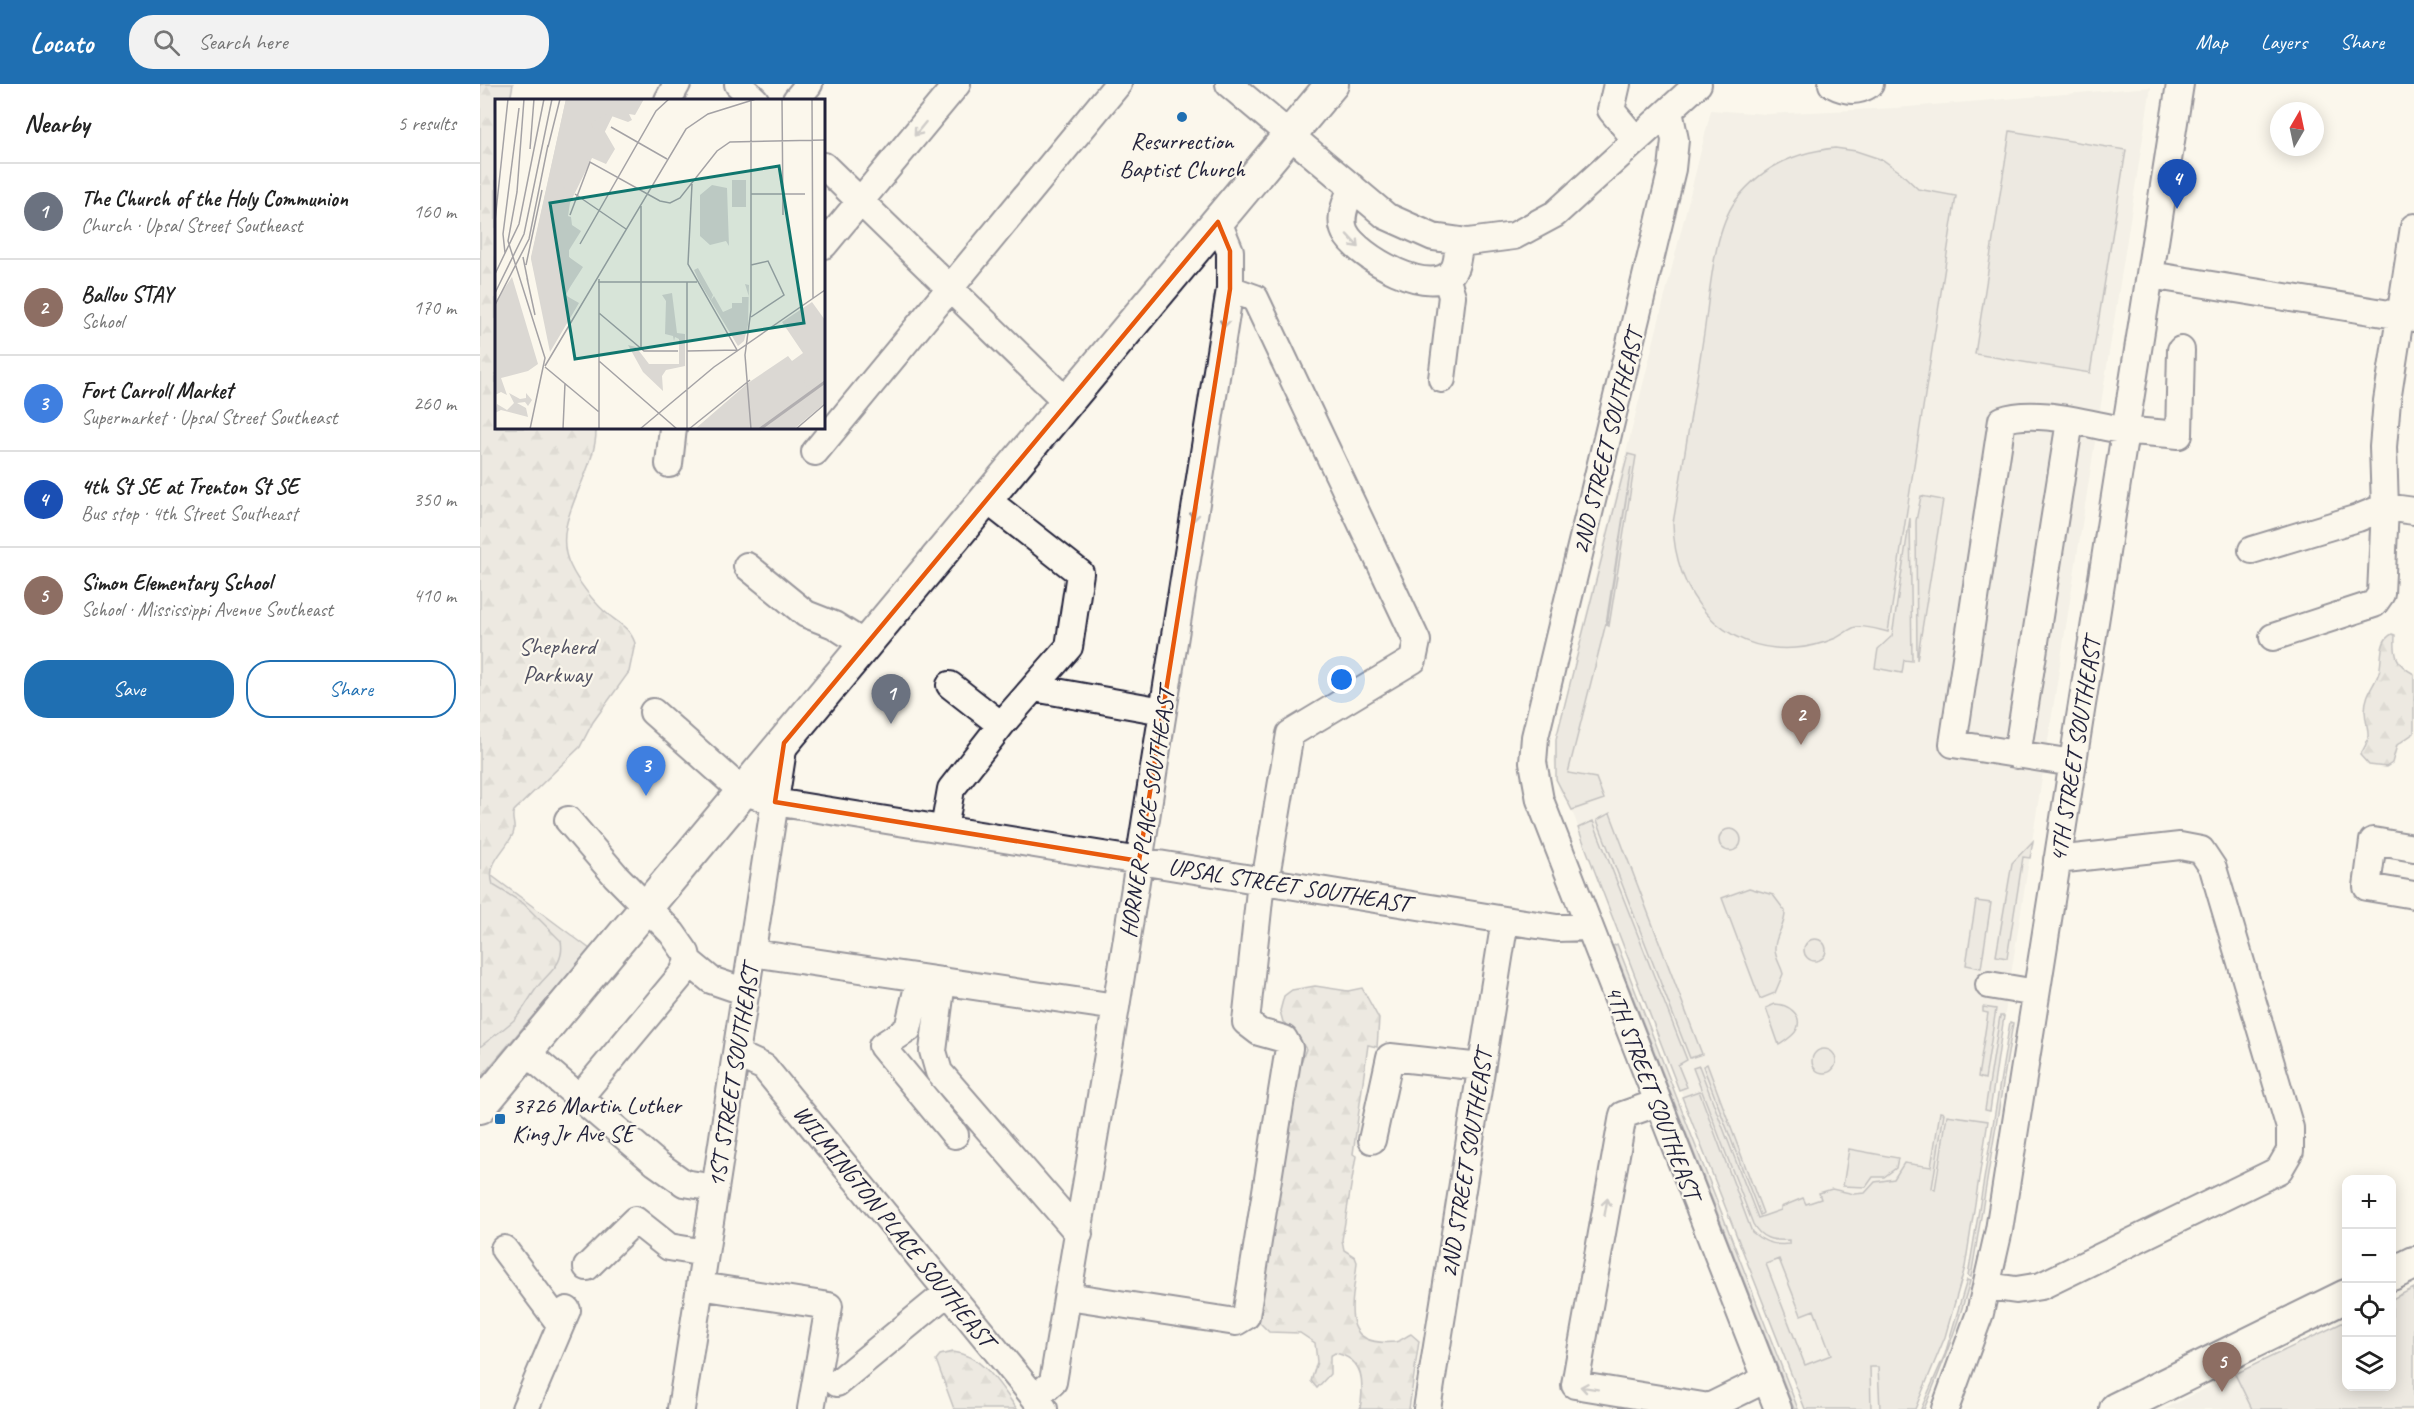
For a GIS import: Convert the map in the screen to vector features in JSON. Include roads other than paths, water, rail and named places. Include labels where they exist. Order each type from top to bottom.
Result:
[{"type":"main road","points":[[480,1107],[1332,84]]},
{"type":"main road","points":[[2396,1272],[2414,1263]]},
{"type":"main road","points":[[2116,1409],[2342,1298]]},
{"type":"street","points":[[669,99],[677,84]]},
{"type":"street","points":[[738,84],[754,99]]},
{"type":"street","points":[[797,99],[809,84]]},
{"type":"street","points":[[825,244],[957,84]]},
{"type":"street","points":[[815,452],[949,286],[1118,84]]},
{"type":"street","points":[[1229,84],[1386,216],[1433,237],[1459,242],[1505,238],[1539,224],[1555,214],[1698,84]]},
{"type":"street","points":[[1617,84],[1611,110],[1636,140]]},
{"type":"street","points":[[1832,84],[1856,91],[1870,84]]},
{"type":"street","name":"4TH STREET SOUTHEAST","points":[[1944,1409],[1968,1350],[1988,1286],[2180,84]]},
{"type":"street","name":"2ND STREET SOUTHEAST","points":[[1534,773],[1535,737],[1672,169],[1675,140],[1668,111]]},
{"type":"street","points":[[825,167],[1068,403]]},
{"type":"street","points":[[1352,187],[1342,219],[1344,231],[1353,243],[1387,267],[1425,282],[1446,277],[1454,268],[1459,242]]},
{"type":"street","name":"HORNER PLACE SOUTHEAST","points":[[1040,1403],[1053,1382],[1079,1234],[1230,289],[1230,251],[1218,222]]},
{"type":"street","points":[[2273,637],[2374,604],[2381,594],[2386,500],[2384,447],[2407,316],[2414,227]]},
{"type":"street","points":[[2150,275],[2407,316]]},
{"type":"street","points":[[1442,379],[1452,296],[1446,277]]},
{"type":"street","points":[[1068,1296],[1236,1322],[1246,1316],[1289,1048],[1284,1039],[1259,1032],[1246,1022],[1263,882],[1290,734],[1413,660],[1418,641],[1255,298],[1230,289]]},
{"type":"street","points":[[2073,763],[1953,744],[2002,420],[2017,414],[2125,430],[2179,435],[2181,350]]},
{"type":"street","points":[[2017,754],[2070,421]]},
{"type":"street","points":[[669,464],[673,429]]},
{"type":"street","points":[[944,829],[951,789],[1001,725],[1069,647],[1080,573],[987,500]]},
{"type":"street","points":[[2386,500],[2414,512]]},
{"type":"street","points":[[2252,550],[2358,518],[2386,500]]},
{"type":"street","points":[[747,566],[806,614],[834,625],[864,644]]},
{"type":"street","points":[[950,685],[1001,725]]},
{"type":"street","points":[[1034,688],[1163,711]]},
{"type":"street","points":[[653,712],[742,791]]},
{"type":"street","name":"1ST STREET SOUTHEAST","points":[[681,1409],[784,743]]},
{"type":"street","name":"4TH STREET SOUTHEAST","points":[[1534,773],[1540,800],[1588,927],[1778,1409]]},
{"type":"street","name":"UPSAL STREET SOUTHEAST","points":[[742,791],[775,802],[1263,882],[1557,928],[1588,927]]},
{"type":"street","points":[[568,820],[645,907],[672,933],[686,953],[688,961],[684,974],[579,1098]]},
{"type":"street","points":[[2414,848],[2373,841],[2367,887],[2414,895]]},
{"type":"street","points":[[1988,1286],[2016,1290],[2041,1286],[2279,1170],[2290,1151],[2290,1128],[2214,868],[2201,850],[2180,846],[2057,860]]},
{"type":"street","name":"2ND STREET SOUTHEAST","points":[[1427,1409],[1505,920]]},
{"type":"street","points":[[752,953],[1116,1007]]},
{"type":"street","points":[[688,961],[711,980],[746,992]]},
{"type":"street","points":[[931,980],[908,1029],[882,1046],[955,1136]]},
{"type":"street","points":[[931,980],[933,1051],[939,1072],[1079,1234]]},
{"type":"street","points":[[1989,985],[2036,993]]},
{"type":"street","points":[[526,1052],[656,1163],[684,1183],[715,1188]]},
{"type":"street","name":"WILMINGTON PLACE SOUTHEAST","points":[[736,1054],[764,1067],[1040,1403]]},
{"type":"street","points":[[1372,1140],[1390,1058],[1481,1067]]},
{"type":"street","points":[[1657,1103],[1623,1115],[1575,1385],[1709,1407],[1766,1379]]},
{"type":"street","points":[[587,1267],[635,1220],[669,1247],[705,1253]]},
{"type":"street","points":[[504,1249],[563,1317],[525,1409]]},
{"type":"street","points":[[700,1287],[829,1306],[812,1409]]},
{"type":"street","points":[[837,1383],[948,1292]]},
{"type":"place","name":"Resurrection Baptist Church","points":[[1182,117]]},
{"type":"place","name":"4th St SE at Trenton St SE","points":[[2177,209]]},
{"type":"place","name":"The Church of the Holy Communion","points":[[891,724]]},
{"type":"place","name":"Ballou STAY","points":[[1801,745]]},
{"type":"place","name":"Fort Carroll Market","points":[[646,796]]},
{"type":"place","name":"3726 Martin Luther King Jr Ave SE","points":[[500,1119]]},
{"type":"place","name":"Simon Elementary School","points":[[2222,1392]]},
{"type":"park label","name":"Shepherd Parkway","points":[[557,660]]}]
